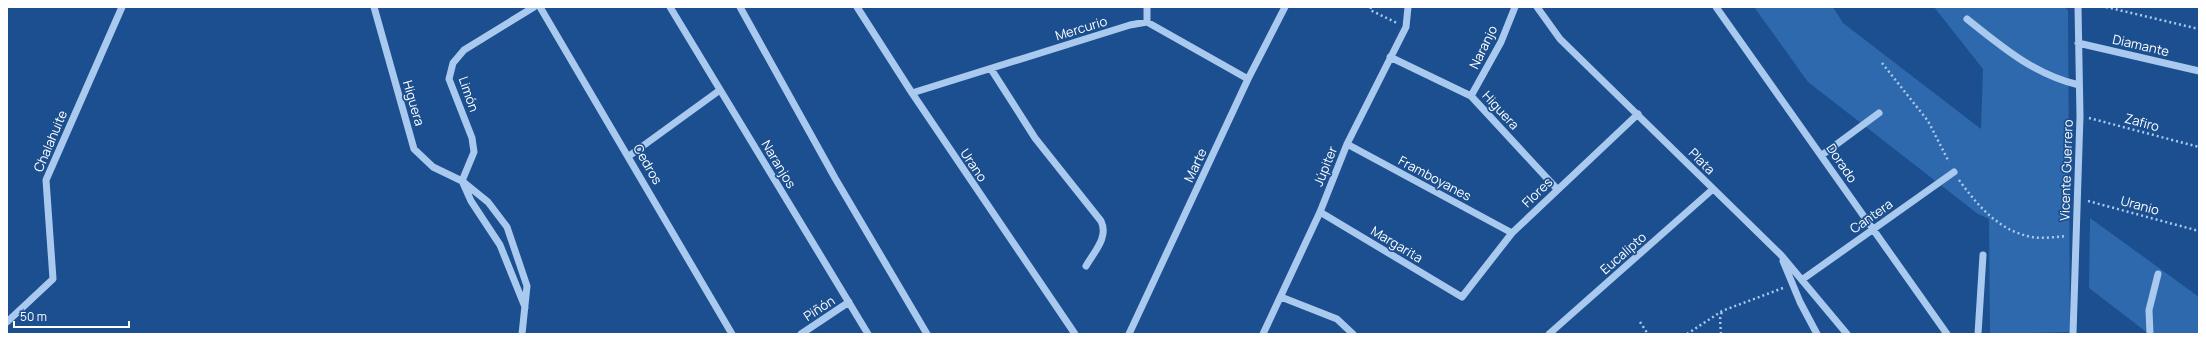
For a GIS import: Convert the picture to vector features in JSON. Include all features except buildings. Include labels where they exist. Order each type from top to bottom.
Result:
[{"type":"street","name":"Chalahuite","points":[[7,322],[53,280],[46,180],[122,7]]},
{"type":"street","name":"Higuera","points":[[374,7],[414,149],[433,167],[462,181],[488,202],[507,227],[527,286],[522,334]]},
{"type":"street","name":"Limón","points":[[462,181],[474,152],[472,138],[449,79],[453,63],[464,50],[534,7]]},
{"type":"street","name":"Cedros","points":[[540,7],[629,156],[732,334]]},
{"type":"street","name":"Naranjos","points":[[670,7],[868,334]]},
{"type":"street","points":[[740,7],[835,178],[927,334]]},
{"type":"street","name":"Urano","points":[[857,7],[912,93],[1075,334]]},
{"type":"street","points":[[1147,7],[1147,22],[1248,79]]},
{"type":"street","name":"Marte","points":[[1129,334],[1248,79],[1285,7]]},
{"type":"street","name":"Júpiter","points":[[1264,334],[1320,212],[1347,144],[1406,27],[1408,7]]},
{"type":"street","name":"Naranjo","points":[[1471,96],[1501,42],[1515,7]]},
{"type":"street","name":"Plata","points":[[1537,7],[1560,39],[1781,255],[1803,279],[1847,334]]},
{"type":"street","name":"Dorado","points":[[1716,7],[1822,155],[1872,230],[1947,334]]},
{"type":"street","name":"Vicente Guerrero","points":[[2073,334],[2076,198],[2080,116],[2078,7]]},
{"type":"street","points":[[1966,19],[2017,59],[2059,80],[2079,85]]},
{"type":"street","name":"Mercurio","points":[[912,93],[1130,25],[1147,22]]},
{"type":"street","name":"Diamante","points":[[2078,42],[2199,71]]},
{"type":"street","name":"Higuera","points":[[1390,57],[1471,96],[1557,189]]},
{"type":"street","points":[[991,68],[1035,138],[1101,221],[1105,230],[1103,238],[1086,266]]},
{"type":"street","points":[[629,156],[720,90]]},
{"type":"street","points":[[1822,155],[1879,113]]},
{"type":"street","name":"Flores","points":[[1462,297],[1512,233],[1638,114]]},
{"type":"street","name":"Framboyanes","points":[[1347,144],[1512,233]]},
{"type":"street","name":"Cantera","points":[[1803,279],[1954,172]]},
{"type":"street","name":"Higuera","points":[[462,181],[471,201],[500,245],[525,307]]},
{"type":"street","name":"Eucalipto","points":[[1548,334],[1713,189]]},
{"type":"street","name":"Margarita","points":[[1320,212],[1462,297]]},
{"type":"street","points":[[1781,255],[1793,285],[1818,334]]},
{"type":"street","points":[[1978,334],[1984,255]]},
{"type":"street","points":[[2150,334],[2150,310],[2158,274]]},
{"type":"street","points":[[1281,296],[1337,319],[1353,334]]},
{"type":"street","name":"Piñón","points":[[801,334],[850,302]]},
{"type":"path","points":[[1371,7],[1370,10],[1406,27]]},
{"type":"path","points":[[2106,7],[2199,29]]},
{"type":"path","points":[[1882,64],[1928,121],[1954,172],[1977,204],[2008,230],[2033,238],[2076,236]]},
{"type":"path","name":"Zafiro","points":[[2080,116],[2199,147]]},
{"type":"path","name":"Uranio","points":[[2076,198],[2199,231]]},
{"type":"path","points":[[1687,334],[1722,311],[1793,285]]},
{"type":"path","points":[[1721,334],[1720,319],[1722,311]]},
{"type":"path","points":[[1640,322],[1648,334]]},
{"type":"shaded area","points":[[1754,7],[1833,7],[1843,23],[1981,129],[1983,69],[1934,7],[2065,7],[2068,11],[2070,332],[1990,334],[1989,219],[1978,214],[1808,82]]},
{"type":"shaded area","points":[[2090,218],[2199,297],[2199,334],[2149,334],[2089,288]]}]
